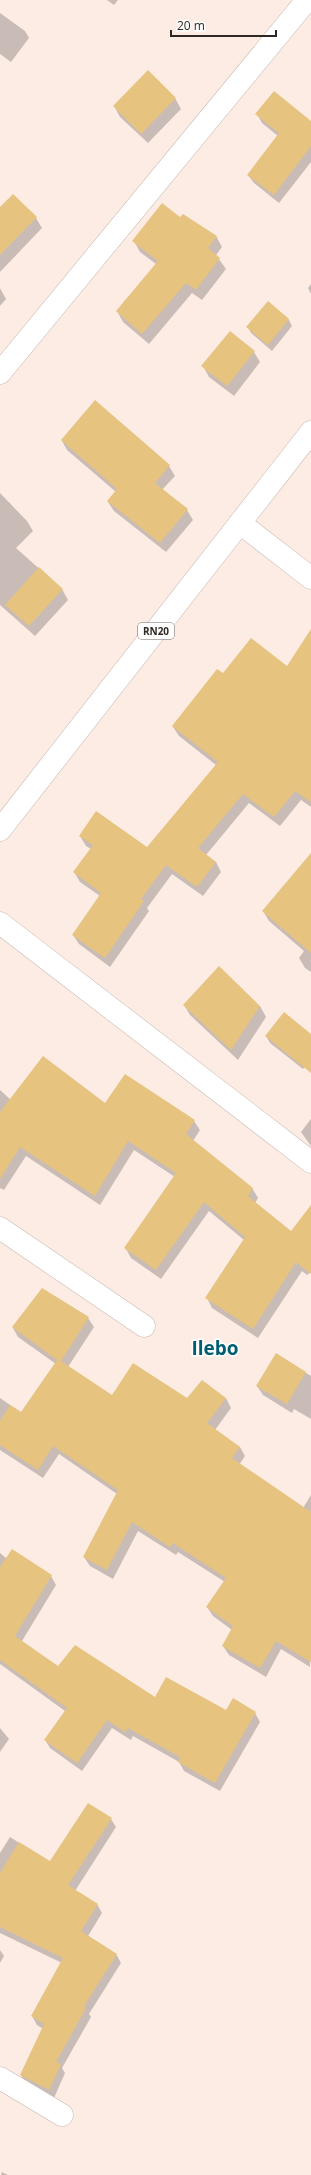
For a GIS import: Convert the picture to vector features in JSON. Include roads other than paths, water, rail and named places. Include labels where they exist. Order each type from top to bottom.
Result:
[{"type":"street","points":[[0,373],[307,0]]},
{"type":"street","name":"RN20","points":[[0,830],[311,432]]},
{"type":"street","points":[[240,523],[311,578]]},
{"type":"street","points":[[0,923],[311,1162]]},
{"type":"street","points":[[0,1228],[144,1326]]},
{"type":"street","points":[[0,2078],[62,2115]]},
{"type":"district","name":"Ilebo","points":[[215,1348]]}]
